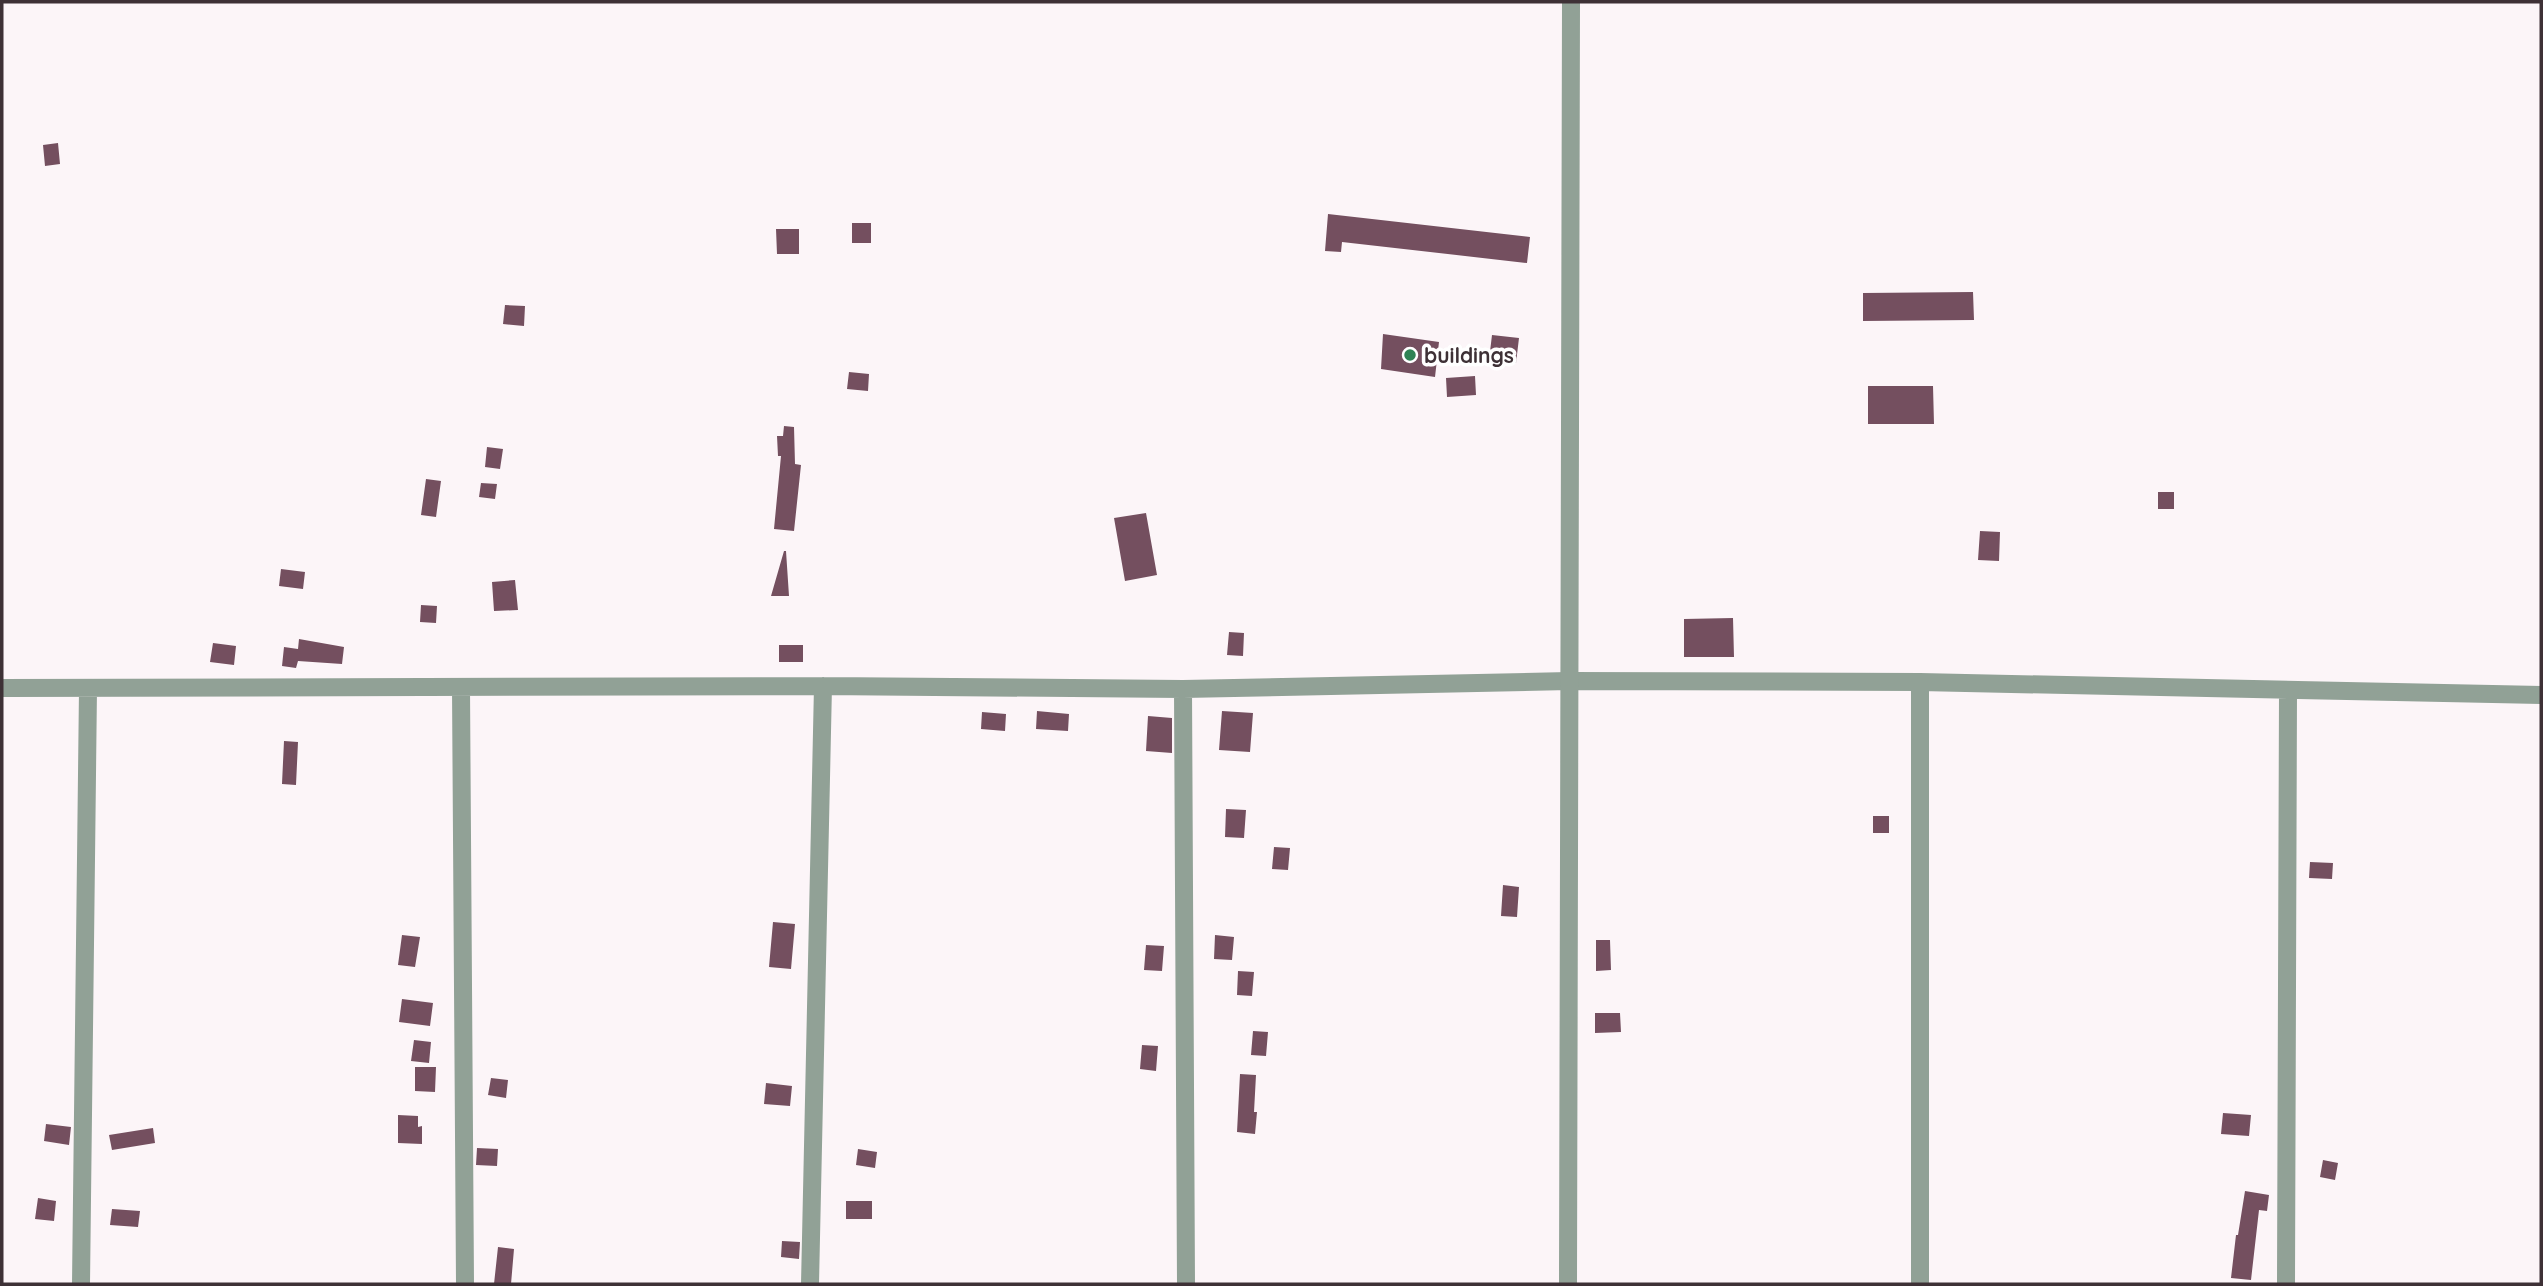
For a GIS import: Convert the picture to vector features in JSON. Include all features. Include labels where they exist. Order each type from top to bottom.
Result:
[{"type":"street","points":[[1569,1284],[1572,2]]},
{"type":"street","points":[[2,688],[823,686],[1183,689],[1569,681],[1920,682],[2288,692],[2541,695]]},
{"type":"street","points":[[1920,682],[1920,1284]]},
{"type":"street","points":[[810,1284],[823,686]]},
{"type":"street","points":[[461,688],[465,1284]]},
{"type":"street","points":[[81,1284],[88,689]]},
{"type":"street","points":[[1183,689],[1186,1284]]},
{"type":"street","points":[[2286,1284],[2288,692]]},
{"type":"building","points":[[58,143],[60,164],[45,166],[43,145]]},
{"type":"building","points":[[1328,214],[1530,237],[1527,263],[1342,242],[1341,252],[1325,251]]},
{"type":"building","points":[[852,223],[871,223],[871,243],[852,243]]},
{"type":"building","points":[[776,229],[799,229],[799,254],[777,254]]},
{"type":"building","points":[[1973,292],[1974,320],[1863,321],[1863,293]]},
{"type":"building","points":[[505,305],[525,306],[524,326],[503,324]]},
{"type":"building","name":"buildings","points":[[1383,334],[1439,342],[1435,377],[1381,369]]},
{"type":"building","points":[[1492,335],[1519,338],[1516,363],[1489,360]]},
{"type":"building","points":[[849,372],[869,374],[868,391],[847,389]]},
{"type":"building","points":[[1475,376],[1476,395],[1447,397],[1446,378]]},
{"type":"building","points":[[1868,386],[1933,386],[1934,424],[1868,424]]},
{"type":"building","points":[[784,426],[794,427],[795,464],[801,465],[794,531],[774,529],[781,456],[778,456],[777,436],[783,436]]},
{"type":"building","points":[[487,447],[503,449],[500,469],[485,467]]},
{"type":"building","points":[[426,479],[441,481],[436,517],[421,515]]},
{"type":"building","points":[[481,483],[497,484],[495,499],[479,497]]},
{"type":"building","points":[[2158,492],[2174,492],[2174,509],[2158,509]]},
{"type":"building","points":[[1146,513],[1157,575],[1125,581],[1114,518]]},
{"type":"building","points":[[1980,531],[2000,532],[1999,561],[1978,560]]},
{"type":"building","points":[[784,551],[789,596],[771,596]]},
{"type":"building","points":[[281,569],[305,572],[303,589],[279,586]]},
{"type":"building","points":[[515,580],[518,610],[494,611],[492,582]]},
{"type":"building","points":[[421,605],[437,606],[436,623],[420,622]]},
{"type":"building","points":[[1733,618],[1734,657],[1684,657],[1684,619]]},
{"type":"building","points":[[1229,632],[1244,633],[1243,656],[1227,655]]},
{"type":"building","points":[[299,639],[344,647],[342,664],[298,661],[296,668],[282,666],[284,647],[298,649]]},
{"type":"building","points":[[213,643],[236,646],[234,665],[210,662]]},
{"type":"building","points":[[779,645],[803,645],[803,662],[779,662]]},
{"type":"building","points":[[1037,711],[1069,714],[1068,731],[1036,729]]},
{"type":"building","points":[[1222,711],[1253,713],[1250,752],[1219,750]]},
{"type":"building","points":[[982,712],[1006,714],[1005,731],[981,729]]},
{"type":"building","points":[[1148,716],[1172,718],[1172,753],[1146,751]]},
{"type":"building","points":[[284,741],[298,742],[296,785],[282,784]]},
{"type":"building","points":[[1226,809],[1246,810],[1244,838],[1225,837]]},
{"type":"building","points":[[1873,816],[1889,816],[1889,833],[1873,833]]},
{"type":"building","points":[[1274,847],[1290,848],[1288,870],[1272,869]]},
{"type":"building","points":[[2310,862],[2333,863],[2332,879],[2309,878]]},
{"type":"building","points":[[1503,885],[1519,887],[1517,917],[1501,916]]},
{"type":"building","points":[[773,922],[795,924],[791,969],[769,967]]},
{"type":"building","points":[[402,935],[420,937],[415,967],[398,965]]},
{"type":"building","points":[[1215,935],[1234,937],[1232,960],[1214,959]]},
{"type":"building","points":[[1596,940],[1610,940],[1611,970],[1596,971]]},
{"type":"building","points":[[1146,945],[1164,946],[1162,971],[1144,970]]},
{"type":"building","points":[[1238,971],[1254,972],[1252,996],[1237,995]]},
{"type":"building","points":[[402,999],[433,1003],[430,1026],[399,1022]]},
{"type":"building","points":[[1595,1013],[1620,1013],[1621,1032],[1595,1033]]},
{"type":"building","points":[[1253,1031],[1268,1032],[1266,1056],[1251,1055]]},
{"type":"building","points":[[414,1040],[431,1042],[429,1063],[411,1061]]},
{"type":"building","points":[[1142,1045],[1158,1046],[1156,1071],[1140,1069]]},
{"type":"building","points":[[415,1067],[436,1067],[435,1092],[415,1091]]},
{"type":"building","points":[[1240,1074],[1256,1075],[1255,1134],[1237,1132]]},
{"type":"building","points":[[491,1078],[508,1080],[506,1098],[488,1095]]},
{"type":"building","points":[[766,1083],[792,1086],[790,1106],[764,1104]]},
{"type":"building","points":[[2223,1113],[2251,1115],[2249,1136],[2221,1134]]},
{"type":"building","points":[[398,1115],[418,1116],[418,1127],[422,1126],[422,1144],[398,1143]]},
{"type":"building","points":[[46,1124],[71,1127],[69,1145],[44,1141]]},
{"type":"building","points":[[153,1128],[155,1143],[112,1150],[109,1135]]},
{"type":"building","points":[[477,1148],[498,1149],[497,1166],[476,1165]]},
{"type":"building","points":[[858,1149],[877,1152],[875,1168],[856,1165]]},
{"type":"building","points":[[2323,1160],[2338,1163],[2335,1180],[2320,1177]]},
{"type":"building","points":[[2245,1191],[2269,1195],[2267,1211],[2259,1210],[2251,1280],[2231,1278]]},
{"type":"building","points":[[38,1198],[56,1201],[54,1221],[35,1219]]},
{"type":"building","points":[[846,1201],[872,1201],[872,1219],[846,1219]]},
{"type":"building","points":[[112,1209],[140,1211],[138,1227],[110,1225]]},
{"type":"building","points":[[782,1241],[800,1242],[799,1259],[781,1257]]},
{"type":"building","points":[[498,1247],[514,1249],[511,1284],[494,1284]]},
{"type":"place","name":"buildings","points":[[1410,355]]}]
